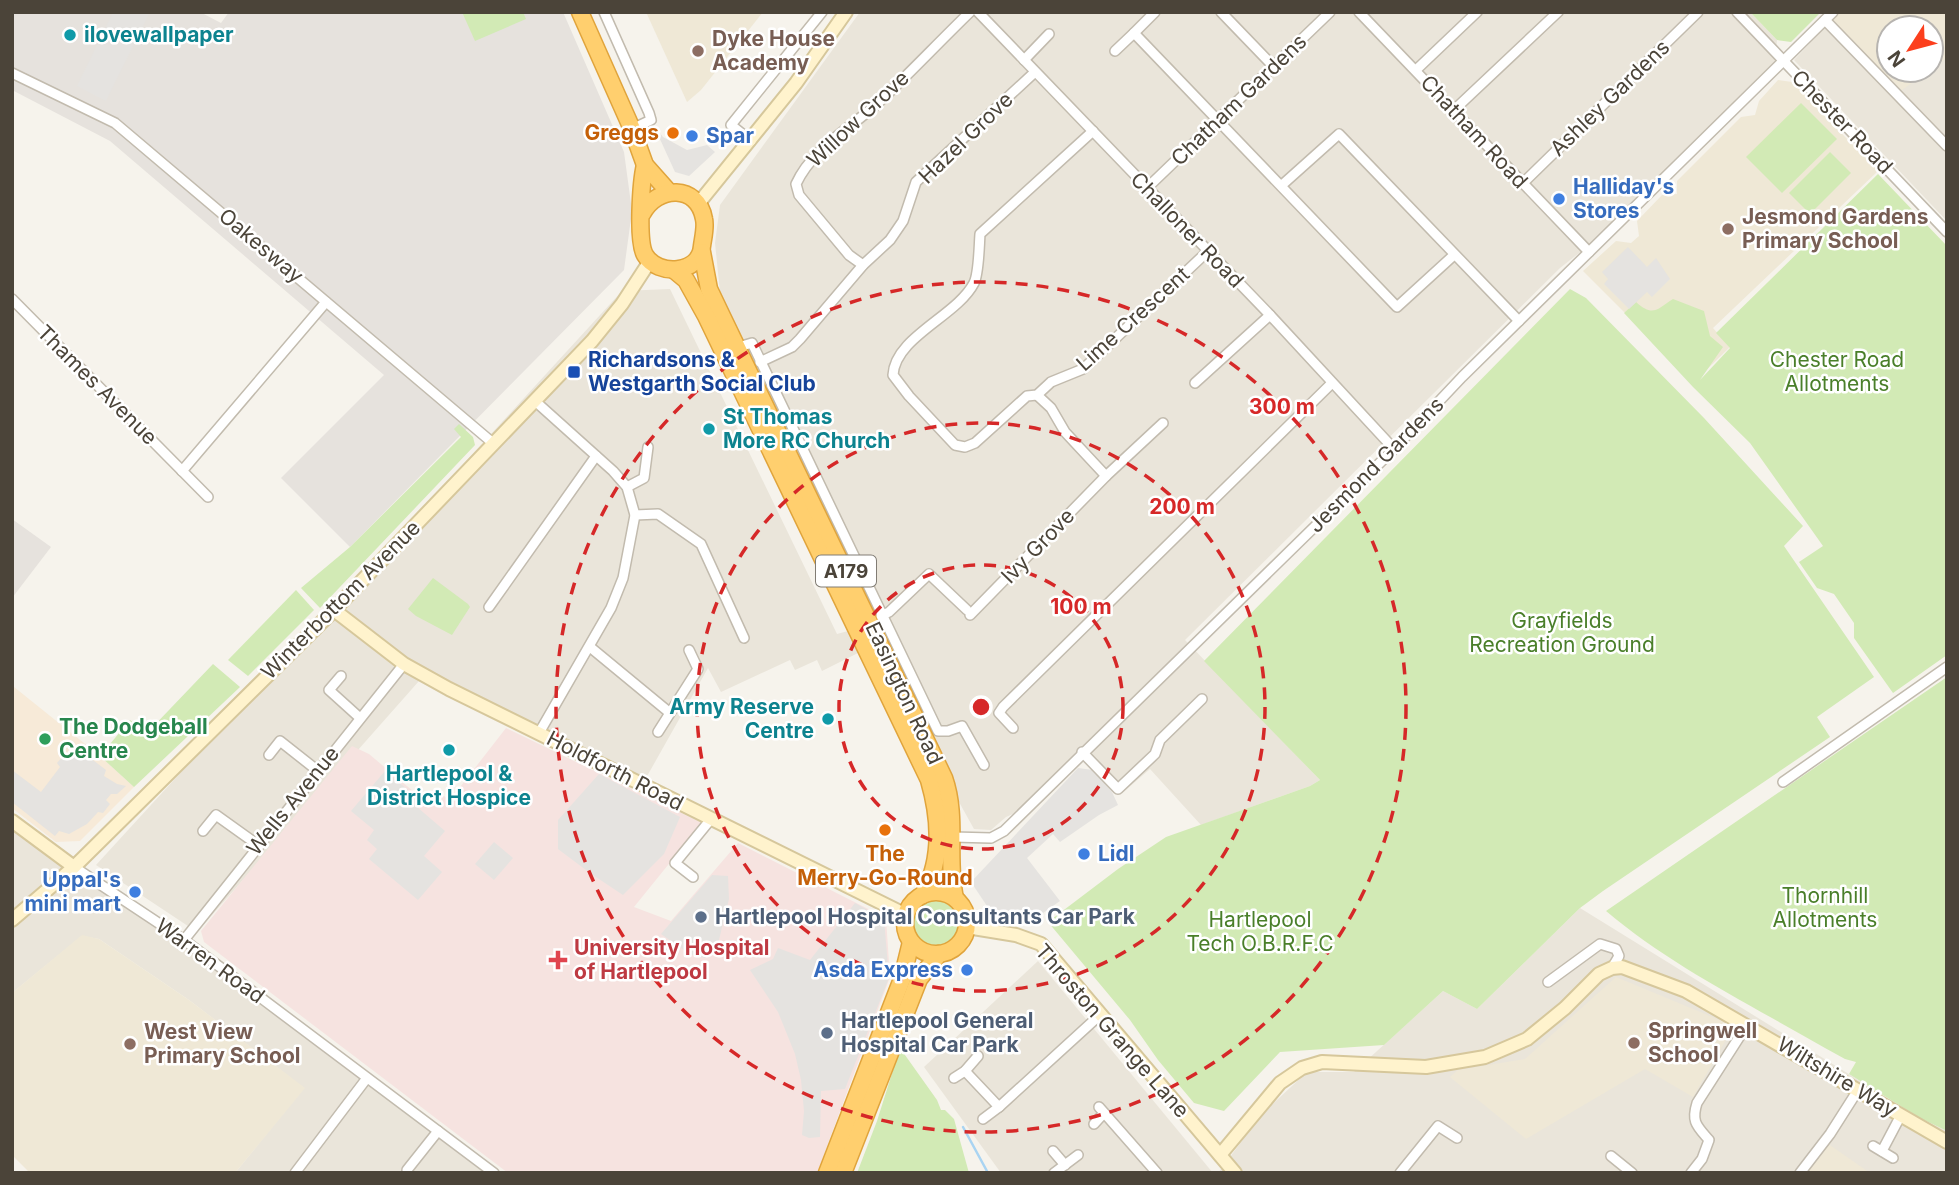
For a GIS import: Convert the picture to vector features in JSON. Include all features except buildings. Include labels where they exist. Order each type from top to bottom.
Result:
[{"type":"highway","points":[[580,12],[646,165],[669,192]]},
{"type":"highway","points":[[646,165],[642,177],[640,243],[650,261]]},
{"type":"highway","points":[[642,214],[647,204],[655,197],[669,192],[685,194],[698,204]]},
{"type":"highway","name":"A179","points":[[698,204],[705,220],[702,252]]},
{"type":"highway","points":[[674,270],[683,269],[702,252]]},
{"type":"highway","name":"Easington Road","points":[[702,252],[709,289],[730,351]]},
{"type":"highway","name":"A179","points":[[650,261],[663,269],[674,270]]},
{"type":"highway","name":"Easington Road","points":[[674,270],[685,280],[730,351],[874,648],[922,732],[948,791],[953,837],[951,878],[955,898],[966,914],[967,927]]},
{"type":"highway","name":"Easington Road","points":[[906,915],[910,907],[923,895],[935,872],[938,829],[936,805],[929,780],[922,732]]},
{"type":"highway","points":[[923,895],[945,893],[955,898]]},
{"type":"highway","points":[[906,915],[905,924],[911,942],[928,954],[947,953],[961,943],[967,927]]},
{"type":"highway","points":[[827,1173],[902,979],[911,942]]},
{"type":"highway","points":[[843,1173],[919,979],[939,954]]},
{"type":"street","points":[[604,12],[651,120],[632,129]]},
{"type":"street","points":[[751,141],[731,125],[822,12]]},
{"type":"street","points":[[698,204],[751,141],[846,12]]},
{"type":"street","name":"Willow Grove","points":[[863,265],[849,255],[799,195],[796,184],[803,169],[822,150],[876,105],[970,12]]},
{"type":"street","name":"Challoner Road","points":[[978,12],[1270,315],[1394,449]]},
{"type":"street","points":[[1115,51],[1155,12]]},
{"type":"street","points":[[1221,12],[1274,67]]},
{"type":"street","name":"Chatham Gardens","points":[[1147,188],[1330,12]]},
{"type":"street","name":"Chatham Road","points":[[1359,12],[1589,252]]},
{"type":"street","points":[[1416,70],[1477,12]]},
{"type":"street","points":[[1454,110],[1558,12]]},
{"type":"street","name":"Ashley Gardens","points":[[1522,183],[1698,12]]},
{"type":"street","name":"Chester Road","points":[[1737,12],[1947,232]]},
{"type":"street","name":"Jesmond Gardens","points":[[953,837],[991,838],[1004,831],[1394,449],[1462,377],[1833,12]]},
{"type":"street","points":[[1825,20],[1947,146]]},
{"type":"street","points":[[1134,33],[1397,307],[1454,255]]},
{"type":"street","points":[[1024,60],[1049,34]]},
{"type":"street","name":"Oakesway","points":[[12,72],[115,123],[494,444]]},
{"type":"street","name":"Hazel Grove","points":[[760,362],[792,347],[800,339],[863,265],[890,240],[903,221],[916,182],[1035,72]]},
{"type":"street","name":"Lime Crescent","points":[[1093,131],[980,234],[975,282],[958,303],[899,355],[894,365],[893,375],[909,396],[955,445],[965,447],[975,443],[1027,396],[1037,394],[1051,382],[1083,369],[1208,251]]},
{"type":"street","points":[[1282,185],[1339,134],[1519,321]]},
{"type":"street","name":"Winterbottom Avenue","points":[[12,920],[74,867],[334,610],[535,401],[615,313],[650,261]]},
{"type":"street","name":"Thames Avenue","points":[[12,299],[208,497]]},
{"type":"street","points":[[182,471],[326,302]]},
{"type":"street","points":[[1195,383],[1270,315]]},
{"type":"street","points":[[730,351],[751,344],[760,362]]},
{"type":"street","name":"Easington Road","points":[[760,362],[881,616],[922,732],[948,731],[962,726],[984,765]]},
{"type":"street","points":[[1013,728],[999,713],[1003,707],[1332,383]]},
{"type":"street","points":[[1037,394],[1051,408],[1065,432],[1106,477]]},
{"type":"street","points":[[535,401],[627,486],[635,515],[623,578],[611,608],[540,733]]},
{"type":"street","name":"Ivy Grove","points":[[881,616],[889,612],[925,571],[969,613],[1163,423]]},
{"type":"street","points":[[627,486],[644,478],[648,447]]},
{"type":"street","points":[[488,607],[596,456]]},
{"type":"street","points":[[635,515],[658,513],[701,544],[744,638]]},
{"type":"street","name":"Holdforth Road","points":[[334,610],[404,664],[449,689],[906,915]]},
{"type":"street","points":[[590,647],[670,713]]},
{"type":"street","points":[[658,732],[698,669],[689,650]]},
{"type":"street","name":"Wells Avenue","points":[[184,940],[404,664]]},
{"type":"street","points":[[1783,782],[1947,667]]},
{"type":"street","points":[[341,676],[329,690],[360,718]]},
{"type":"street","points":[[1082,752],[1118,789],[1155,754],[1160,740],[1202,699]]},
{"type":"street","points":[[269,755],[280,741],[318,771]]},
{"type":"street","points":[[203,831],[216,815],[258,845]]},
{"type":"street","points":[[693,877],[675,863],[711,819]]},
{"type":"street","name":"Warren Road","points":[[12,821],[74,867],[184,940],[493,1172]]},
{"type":"street","name":"Throston Grange Lane","points":[[967,927],[1016,935],[1041,944],[1235,1173]]},
{"type":"street","points":[[1220,1155],[1280,1083],[1302,1068],[1322,1062],[1426,1067],[1485,1057],[1527,1039],[1565,1008],[1599,974],[1612,968],[1619,956],[1616,948],[1600,944],[1548,982]]},
{"type":"street","name":"Wiltshire Way","points":[[1612,968],[1622,967],[1686,991],[1947,1142]]},
{"type":"street","points":[[983,1119],[1101,1014]]},
{"type":"street","points":[[1691,1173],[1702,1159],[1709,1140],[1697,1126],[1694,1114],[1697,1103],[1747,1025]]},
{"type":"street","points":[[954,1077],[965,1071],[978,1056]]},
{"type":"street","points":[[965,1071],[999,1107]]},
{"type":"street","points":[[295,1173],[367,1078]]},
{"type":"street","points":[[1800,1173],[1830,1134],[1858,1090]]},
{"type":"street","points":[[1094,1124],[1102,1110],[1157,1173]]},
{"type":"street","points":[[1893,1158],[1877,1148],[1901,1115]]},
{"type":"street","points":[[1400,1173],[1438,1126],[1457,1138]]},
{"type":"street","points":[[407,1170],[438,1131]]},
{"type":"street","points":[[1053,1151],[1065,1165]]},
{"type":"street","points":[[1054,1173],[1078,1155]]},
{"type":"street","points":[[1611,1156],[1632,1173]]},
{"type":"shaded area","points":[[12,12],[200,12],[221,23],[229,12],[563,12],[624,152],[632,211],[624,270],[350,547],[281,478],[384,375],[110,141],[12,90]]},
{"type":"shaded area","points":[[113,12],[150,12],[106,101],[77,86]]},
{"type":"shaded area","name":"Dyke House Academy","points":[[646,12],[763,12],[701,90],[687,102]]},
{"type":"shaded area","points":[[860,12],[1750,12],[1777,40],[1775,63],[1593,242],[1560,268],[1185,640],[1320,780],[1201,825],[1150,769],[1120,795],[1086,759],[1043,801],[1006,817],[991,830],[974,829],[959,802],[720,292],[715,243],[720,205]]},
{"type":"shaded area","points":[[1840,12],[1947,12],[1947,221],[1794,60]]},
{"type":"shaded area","points":[[1840,12],[1947,12],[1947,58],[1945,59],[1945,14],[1875,14],[1875,63],[1832,21]]},
{"type":"shaded area","name":"Jesmond Gardens Primary School","points":[[1778,80],[1792,82],[1878,171],[1713,328],[1730,347],[1694,382],[1583,271],[1616,241],[1631,243],[1639,236],[1637,221],[1662,195],[1677,194],[1677,181],[1741,117],[1755,115],[1759,101]]},
{"type":"shaded area","points":[[1896,84],[1910,84],[1902,90]]},
{"type":"shaded area","points":[[654,126],[663,137],[687,150],[707,145],[715,152],[689,176],[675,172]]},
{"type":"shaded area","points":[[1628,247],[1647,267],[1656,258],[1670,279],[1652,297],[1647,292],[1629,309],[1604,284],[1608,279],[1602,272]]},
{"type":"shaded area","points":[[670,289],[837,634],[848,631],[858,653],[822,671],[817,660],[795,670],[790,660],[721,692],[708,668],[646,778],[419,681],[197,932],[96,865],[622,291]]},
{"type":"shaded area","points":[[12,519],[51,547],[12,598]]},
{"type":"shaded area","points":[[14,687],[134,787],[80,841],[56,842],[12,808]]},
{"type":"shaded area","name":"University Hospital of Hartlepool","points":[[506,728],[702,823],[634,907],[671,921],[738,843],[886,918],[890,977],[817,1173],[508,1173],[204,942],[201,931],[352,746],[369,754],[420,797],[438,792],[450,800]]},
{"type":"shaded area","points":[[77,748],[106,770],[104,776],[126,786],[117,794],[111,794],[106,800],[110,804],[103,813],[98,812],[87,824],[69,834],[59,831],[55,836],[12,802],[12,770],[41,792],[60,767],[57,763],[65,754],[69,757]]},
{"type":"shaded area","points":[[1078,768],[1093,770],[1112,792],[1118,805],[1060,842],[1053,834],[1027,858],[1060,901],[1026,925],[995,918],[971,882]]},
{"type":"shaded area","points":[[385,771],[419,799],[417,807],[445,831],[424,856],[442,872],[418,900],[369,859],[377,849],[367,840],[374,830],[351,811]]},
{"type":"shaded area","points":[[599,774],[680,817],[664,854],[623,895],[558,849],[558,820]]},
{"type":"shaded area","points":[[12,821],[184,940],[487,1173],[235,1173],[304,1088],[189,1000],[99,939],[82,936],[12,993]]},
{"type":"shaded area","points":[[494,842],[513,858],[494,880],[475,864]]},
{"type":"shaded area","name":"Hartlepool Hospital Consultants Car Park","points":[[712,875],[728,876],[729,899],[716,952],[705,958],[691,955],[661,934]]},
{"type":"shaded area","name":"Hartlepool General Hospital Car Park","points":[[855,903],[884,919],[889,978],[845,1089],[821,1091],[820,1137],[809,1138],[802,1135],[804,1111],[795,1054],[778,1012],[750,970],[773,959],[778,948],[810,960]]},
{"type":"shaded area","points":[[1580,908],[1920,1118],[1947,1131],[1947,1173],[1218,1173],[1262,1114],[1307,1072],[1354,1072],[1443,991],[1477,1009]]},
{"type":"shaded area","name":"West View Primary School","points":[[82,935],[99,939],[189,1000],[305,1088],[235,1173],[30,1173],[12,1155],[12,993]]},
{"type":"shaded area","points":[[1038,961],[1213,1173],[1001,1173],[924,1067]]},
{"type":"shaded area","name":"Springwell School","points":[[1616,977],[1734,1026],[1693,1097],[1645,1069],[1526,1139],[1450,1077],[1458,1070],[1525,1059]]},
{"type":"shaded area","points":[[1827,1143],[1870,1173],[1805,1173]]},
{"type":"green space","points":[[462,12],[523,12],[526,19],[475,41]]},
{"type":"green space","points":[[1750,12],[1821,12],[1791,42],[1777,40]]},
{"type":"green space","points":[[1801,103],[1837,139],[1782,193],[1746,157]]},
{"type":"green space","points":[[1830,152],[1851,173],[1810,214],[1789,193]]},
{"type":"green space","name":"Chester Road Allotments","points":[[1878,174],[1947,246],[1947,655],[1893,693],[1854,638],[1854,623],[1834,594],[1817,588],[1799,562],[1823,546],[1750,443],[1624,313],[1636,302],[1651,311],[1673,299],[1704,311],[1710,336],[1723,347],[1700,380],[1730,348],[1716,333]]},
{"type":"green space","name":"Grayfields Recreation Ground","points":[[1570,289],[1586,298],[1704,418],[1803,526],[1784,546],[1874,677],[1817,717],[1830,737],[1580,908],[1477,1009],[1443,991],[1384,1045],[1280,1052],[1224,1111],[1194,1103],[1158,1060],[1130,1020],[1048,922],[1166,837],[1310,786],[1320,780],[1204,661]]},
{"type":"green space","points":[[459,424],[473,437],[475,445],[320,608],[301,588],[350,547],[461,437],[454,429]]},
{"type":"green space","points":[[433,578],[470,607],[452,635],[408,609]]},
{"type":"green space","points":[[296,590],[314,610],[248,676],[228,660]]},
{"type":"green space","points":[[213,664],[240,687],[134,787],[100,756],[130,720],[147,733]]},
{"type":"green space","name":"Thornhill Allotments","points":[[1947,677],[1947,1131],[1920,1118],[1849,1074],[1856,1062],[1845,1059],[1712,984],[1657,950],[1606,911]]},
{"type":"green space","points":[[935,900],[951,907],[958,923],[951,939],[935,946],[919,939],[912,923],[919,907]]},
{"type":"green space","points":[[900,1048],[937,1100],[941,1110],[945,1110],[954,1119],[969,1173],[857,1173]]},
{"type":"waterway","points":[[963,1127],[988,1173]]},
{"type":"place","name":"ilovewallpaper","points":[[70,35]]},
{"type":"place","name":"Dyke House Academy","points":[[698,51]]},
{"type":"place","name":"Greggs","points":[[673,133]]},
{"type":"place","name":"Spar","points":[[692,136]]},
{"type":"place","name":"Halliday's Stores","points":[[1559,199]]},
{"type":"place","name":"Jesmond Gardens Primary School","points":[[1728,229]]},
{"type":"place","name":"Richardsons & Westgarth Social Club","points":[[574,372]]},
{"type":"place","name":"St Thomas More RC Church","points":[[709,429]]},
{"type":"place","name":"Army Reserve Centre","points":[[828,719]]},
{"type":"place","name":"The Dodgeball Centre","points":[[45,739]]},
{"type":"place","name":"Hartlepool & District Hospice","points":[[449,750]]},
{"type":"place","name":"The Merry-Go-Round","points":[[885,830]]},
{"type":"place","name":"Lidl","points":[[1084,854]]},
{"type":"place","name":"Uppal's mini mart","points":[[135,892]]},
{"type":"place","name":"Hartlepool Hospital Consultants Car Park","points":[[701,917]]},
{"type":"place","name":"University Hospital of Hartlepool","points":[[558,960]]},
{"type":"place","name":"Asda Express","points":[[967,970]]},
{"type":"place","name":"Hartlepool General Hospital Car Park","points":[[827,1033]]},
{"type":"place","name":"Springwell School","points":[[1634,1043]]},
{"type":"place","name":"West View Primary School","points":[[130,1044]]},
{"type":"park label","name":"Hartlepool Tech O.B.R.F.C","points":[[1260,932]]}]
